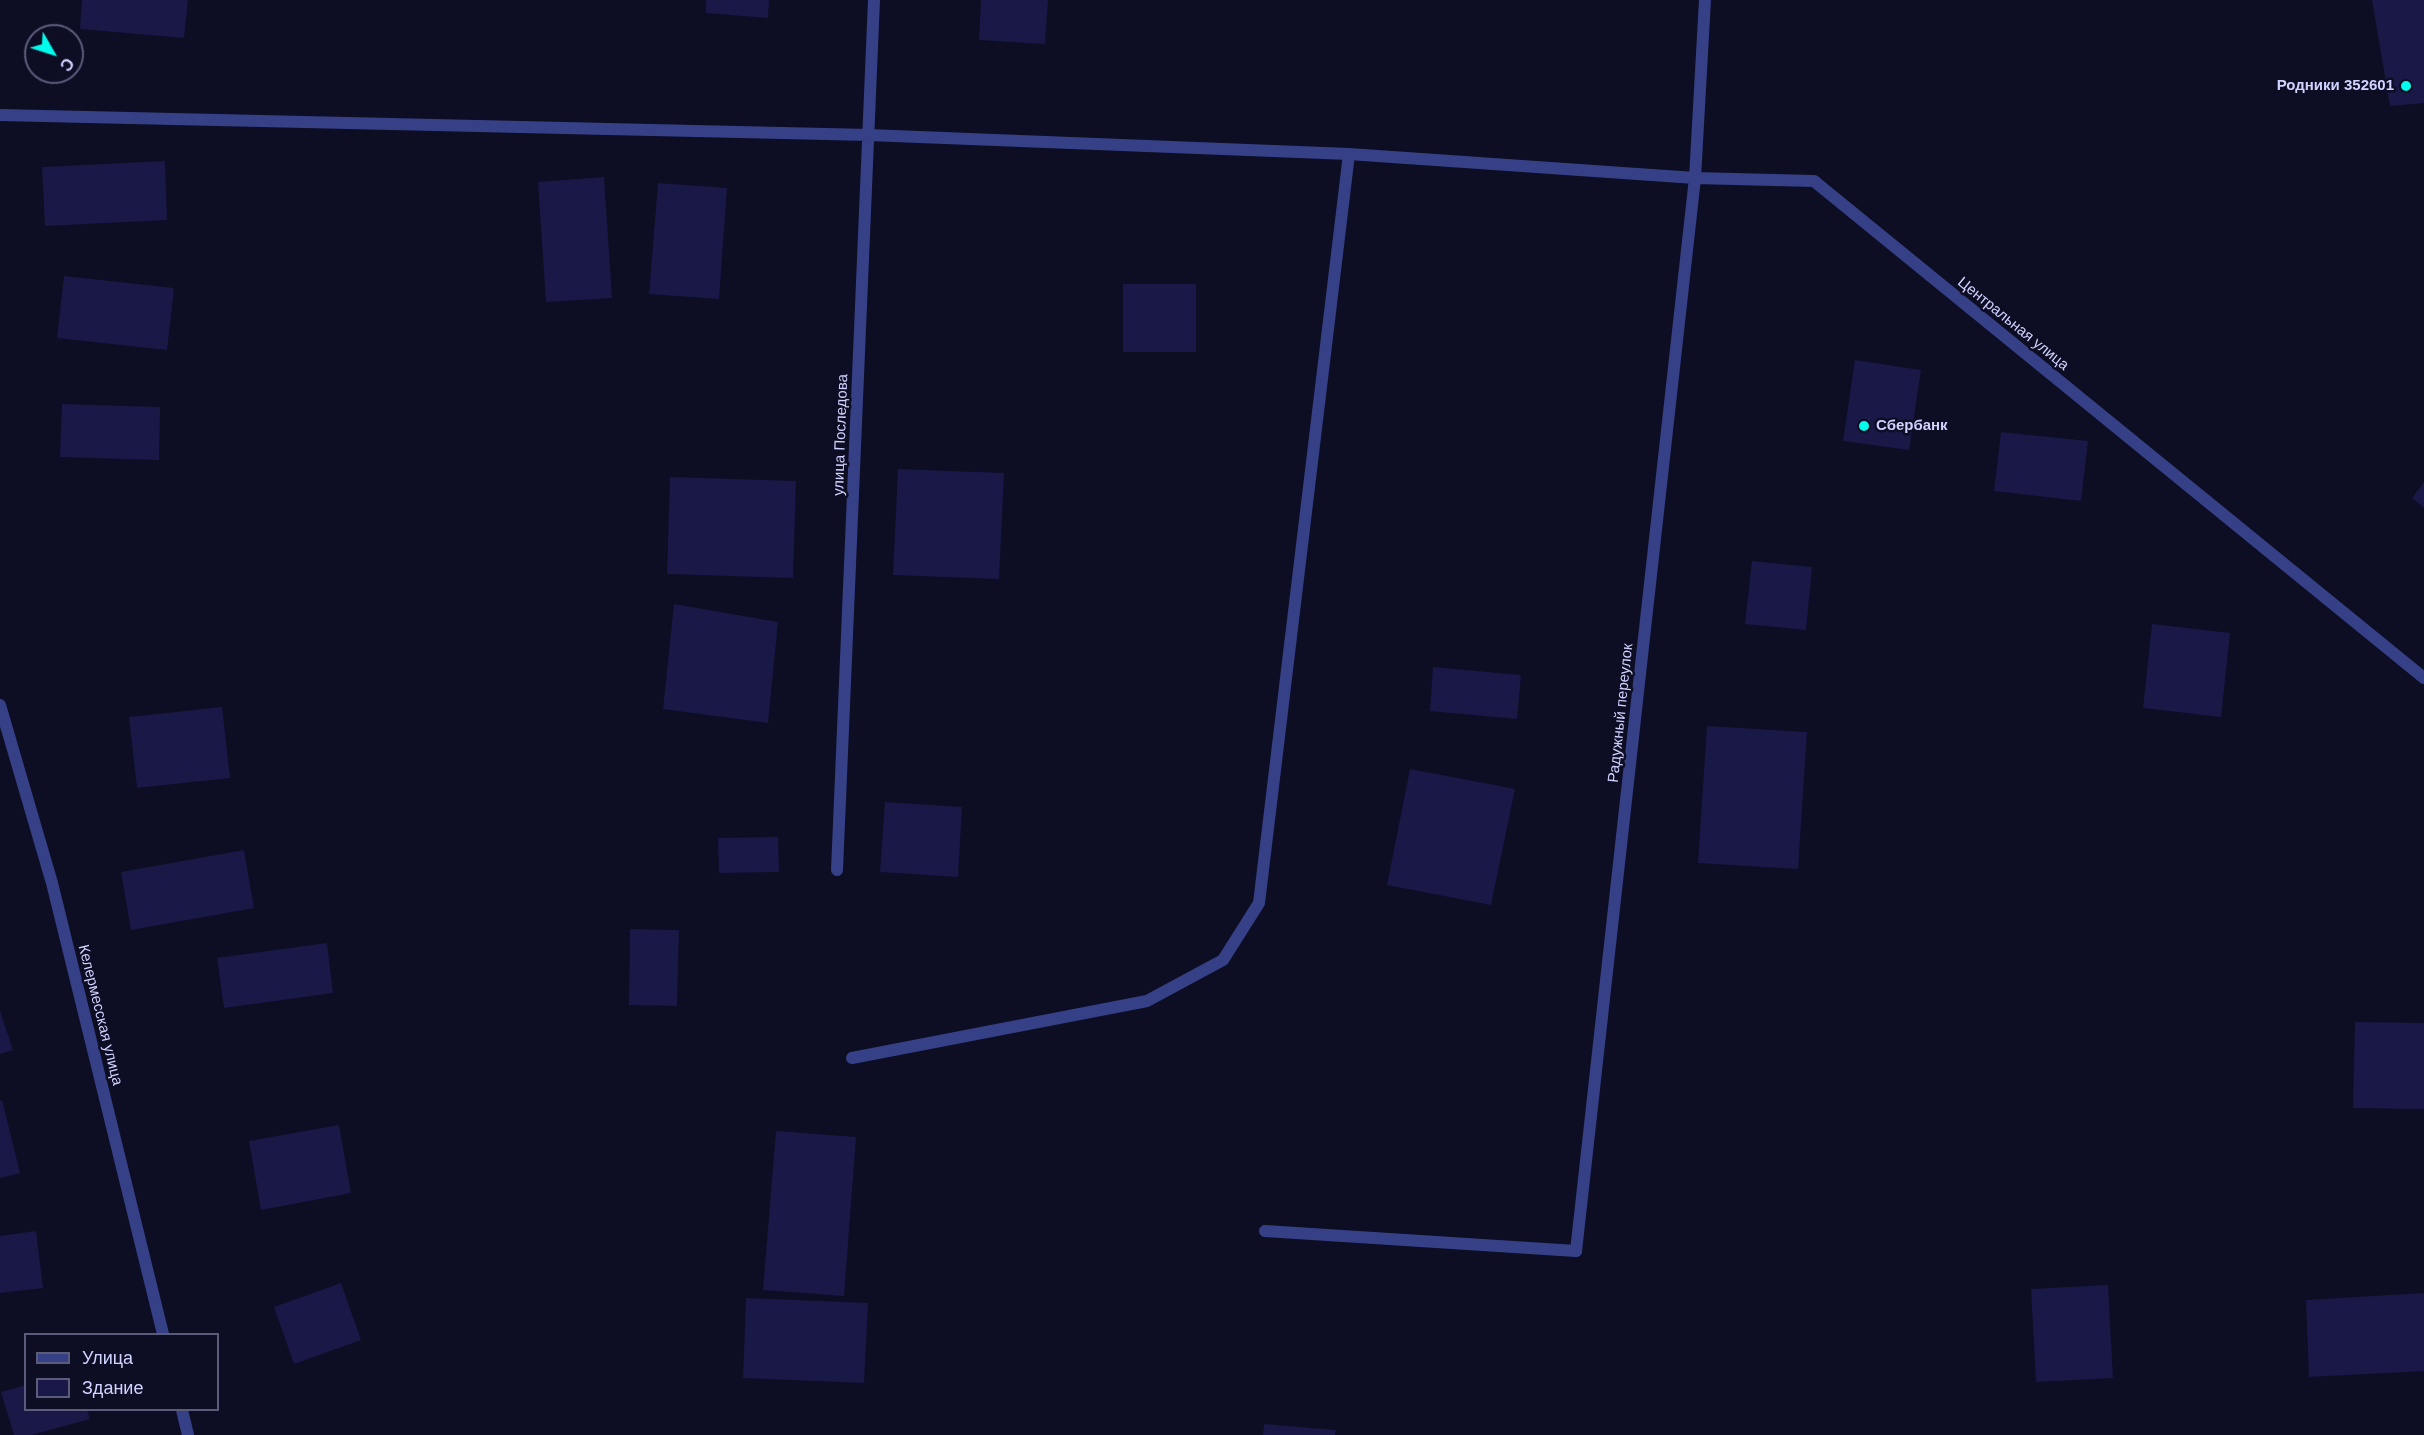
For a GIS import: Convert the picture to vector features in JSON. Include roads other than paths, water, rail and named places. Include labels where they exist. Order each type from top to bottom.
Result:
[{"type":"street","name":"улица Последова","points":[[837,870],[874,0]]},
{"type":"street","points":[[1695,178],[1705,0]]},
{"type":"street","name":"Центральная улица","points":[[0,115],[869,135],[1349,154],[1695,178],[1814,181],[2424,678]]},
{"type":"street","points":[[852,1058],[1147,1000],[1223,960],[1259,903],[1349,154]]},
{"type":"street","name":"Радужный переулок","points":[[1265,1231],[1576,1251],[1695,178]]},
{"type":"street","name":"Келермесская улица","points":[[0,705],[52,883],[163,1333]]},
{"type":"street","points":[[182,1411],[188,1435]]},
{"type":"place","name":"Родники 352601","points":[[2406,86]]},
{"type":"place","name":"Сбербанк","points":[[1864,426]]}]
